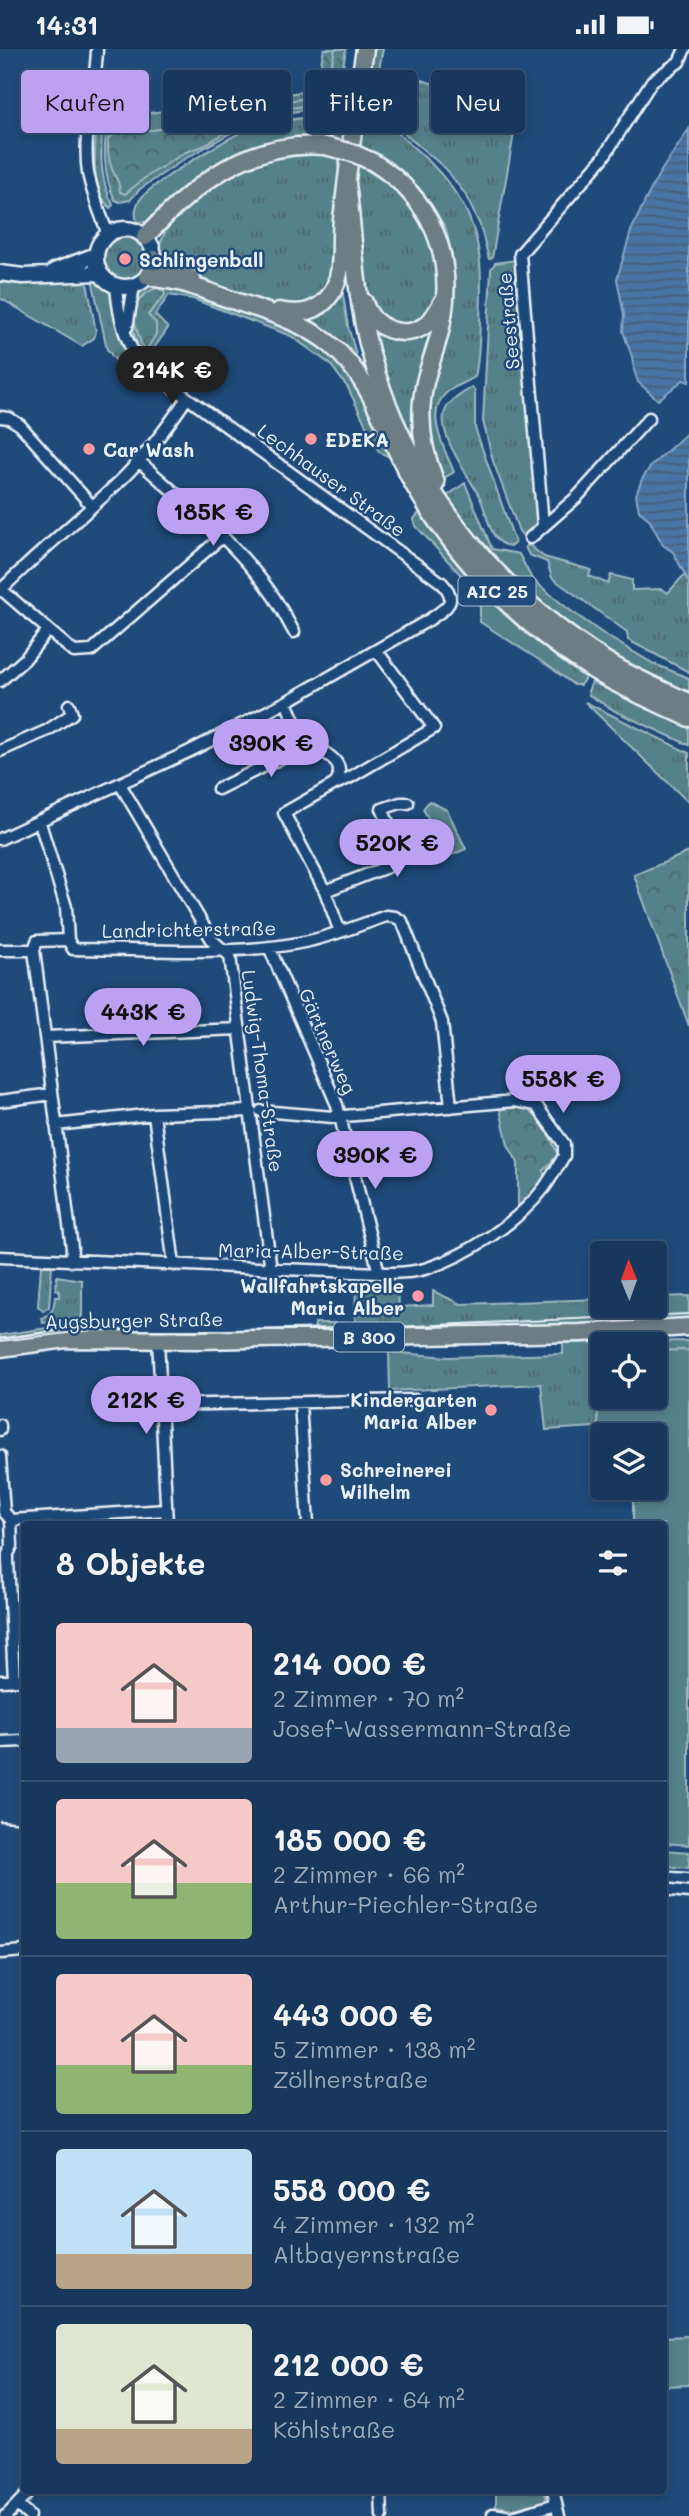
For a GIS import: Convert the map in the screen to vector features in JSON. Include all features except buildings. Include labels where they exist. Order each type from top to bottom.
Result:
[{"type":"main road","name":"AIC 25","points":[[365,49],[341,224],[342,239],[354,326],[372,398],[405,470],[434,518],[463,556],[504,600],[582,663],[618,684],[689,718]]},
{"type":"main road","points":[[145,237],[194,190],[230,166],[275,148],[325,146],[353,153],[394,176],[419,204],[432,224],[446,270],[443,320],[425,382],[422,424],[428,463],[449,514]]},
{"type":"main road","name":"AIC 25","points":[[347,183],[363,322],[380,386],[397,428],[434,495],[488,563],[552,623],[611,664],[689,702]]},
{"type":"main road","points":[[99,273],[96,255],[101,242],[108,235],[130,230],[145,237],[152,247],[154,259],[141,281]]},
{"type":"main road","points":[[154,259],[202,284],[275,310],[302,313],[322,304],[333,291],[339,276],[342,239]]},
{"type":"main road","points":[[49,273],[96,255]]},
{"type":"main road","points":[[0,273],[23,276],[99,273],[116,286],[141,281],[178,282],[279,316],[316,334],[345,359],[372,398]]},
{"type":"main road","points":[[356,275],[366,310],[376,322],[390,330],[406,332],[424,326],[444,299]]},
{"type":"main road","name":"Augsburger Straße","points":[[0,1348],[65,1339],[580,1333],[689,1327]]},
{"type":"street","points":[[97,49],[87,148],[88,170],[108,235]]},
{"type":"street","name":"Seestraße","points":[[543,525],[520,254],[615,141],[648,86],[678,62],[685,49]]},
{"type":"street","points":[[126,331],[141,281]]},
{"type":"street","name":"Lechhauser Straße","points":[[116,286],[118,308],[129,346],[142,365],[450,591],[451,598],[441,613],[377,651]]},
{"type":"street","points":[[187,398],[139,461],[25,565],[1,591],[74,652],[91,651],[223,536]]},
{"type":"street","points":[[0,417],[9,418],[20,425],[92,506]]},
{"type":"street","points":[[530,538],[577,497],[649,418]]},
{"type":"street","points":[[139,461],[223,536],[271,591],[294,632]]},
{"type":"street","points":[[0,681],[25,659],[48,630]]},
{"type":"street","points":[[0,839],[40,823],[286,702],[377,651],[434,728],[349,779],[284,813],[325,891],[341,932]]},
{"type":"street","points":[[286,702],[304,738],[331,754],[339,769],[335,784]]},
{"type":"street","points":[[0,751],[48,730],[72,714],[69,705]]},
{"type":"street","points":[[218,789],[311,743]]},
{"type":"street","name":"Ludwig-Thoma-Straße","points":[[120,783],[212,940],[230,956],[240,1029],[256,1111],[271,1270]]},
{"type":"street","points":[[325,891],[392,865],[396,860],[395,842],[391,825],[382,810],[408,803]]},
{"type":"street","points":[[40,823],[66,907],[68,940]]},
{"type":"street","name":"Landrichterstraße","points":[[0,950],[34,950],[37,941],[68,940],[73,949],[224,950],[269,947],[309,941],[386,916],[395,917],[402,921],[442,1022],[451,1107]]},
{"type":"street","name":"Gärtnerweg","points":[[269,947],[341,1117],[379,1273]]},
{"type":"street","points":[[34,950],[72,1248],[71,1261]]},
{"type":"street","points":[[45,1037],[240,1029]]},
{"type":"street","points":[[0,1101],[52,1094]]},
{"type":"street","name":"Maria-Alber-Straße","points":[[0,1257],[379,1273],[401,1273],[427,1268],[466,1251],[491,1235],[532,1201],[564,1156],[564,1144],[536,1105],[514,1101],[451,1107]]},
{"type":"street","points":[[57,1125],[154,1114],[256,1111],[341,1117],[451,1107]]},
{"type":"street","points":[[154,1114],[174,1265]]},
{"type":"street","points":[[158,1339],[167,1521]]},
{"type":"street","points":[[160,1405],[416,1400]]},
{"type":"street","points":[[300,1403],[308,1521]]},
{"type":"street","points":[[0,1456],[4,1513],[11,1520],[12,1546],[8,1561],[19,1680],[0,1681]]},
{"type":"street","points":[[11,1520],[166,1510]]},
{"type":"street","points":[[0,1547],[12,1546]]},
{"type":"street","points":[[0,1742],[21,1741]]},
{"type":"street","points":[[667,1889],[689,1892]]},
{"type":"street","points":[[0,1953],[21,1951]]},
{"type":"street","points":[[6,2516],[27,2494]]},
{"type":"street","points":[[381,2494],[382,2516]]},
{"type":"street","points":[[554,2494],[559,2516]]},
{"type":"street","points":[[516,2516],[556,2504]]},
{"type":"street","points":[[17,2505],[29,2516]]},
{"type":"street","points":[[493,2514],[506,2516]]},
{"type":"green space","points":[[324,49],[335,49],[330,70],[320,70]]},
{"type":"green space","points":[[329,49],[346,49],[342,70],[325,70]]},
{"type":"green space","points":[[373,49],[383,49],[380,70],[370,70]]},
{"type":"green space","points":[[417,78],[431,83],[431,133],[514,133],[492,258],[489,259],[480,225],[465,194],[446,169],[405,134],[417,133]]},
{"type":"green space","points":[[305,91],[305,110],[291,112],[291,93]]},
{"type":"green space","points":[[305,99],[305,106],[291,108],[291,100]]},
{"type":"green space","points":[[163,111],[163,133],[231,133],[183,160],[140,189],[130,200],[120,202],[115,200],[106,170],[106,133],[149,133],[149,113]]},
{"type":"green space","points":[[305,118],[305,133],[347,133],[345,144],[308,138],[285,140],[205,174],[146,222],[137,222],[136,209],[142,197],[179,169],[240,133],[291,133],[291,119]]},
{"type":"green space","points":[[162,128],[163,133],[224,133],[203,146],[186,152],[125,194],[120,192],[108,154],[108,139],[120,133],[149,133],[149,130]]},
{"type":"green space","points":[[102,133],[102,163],[105,184],[113,205],[110,208],[97,183],[96,136]]},
{"type":"green space","points":[[361,133],[398,133],[441,174],[460,200],[474,229],[480,260],[481,291],[477,364],[475,377],[450,390],[437,408],[438,429],[454,472],[444,478],[434,448],[427,406],[454,299],[453,260],[446,229],[425,195],[400,169],[359,145]]},
{"type":"green space","points":[[324,152],[324,155],[342,158],[332,283],[309,306],[275,306],[189,274],[160,256],[158,248],[166,230],[190,201],[204,189],[268,156]]},
{"type":"green space","points":[[357,165],[404,196],[417,211],[430,236],[437,265],[439,292],[432,311],[418,322],[392,325],[384,322],[368,303],[356,191]]},
{"type":"green space","points":[[126,235],[135,236],[142,242],[148,249],[148,267],[142,274],[135,280],[126,281],[117,280],[110,274],[104,267],[103,258],[104,249],[110,242],[117,236]]},
{"type":"green space","points":[[515,260],[518,268],[537,520],[535,527],[523,536],[493,461],[483,421],[491,269],[495,263]]},
{"type":"green space","points":[[86,277],[96,332],[94,338],[82,346],[0,298],[0,281],[14,284]]},
{"type":"green space","points":[[92,279],[102,283],[113,298],[124,351],[136,369],[154,383],[151,388],[119,365],[107,349]]},
{"type":"green space","points":[[341,282],[348,326],[360,369],[295,317]]},
{"type":"green space","points":[[160,283],[291,324],[347,366],[394,459],[379,452],[348,388],[330,364],[291,336],[193,299],[169,295],[155,315],[168,328],[150,354],[156,359],[152,363],[143,355],[138,344],[132,318],[139,293],[149,285]]},
{"type":"green space","points":[[157,288],[164,291],[165,295],[148,315],[156,323],[156,334],[147,349],[142,346],[139,337],[135,312],[141,298]]},
{"type":"green space","points":[[441,316],[422,455],[413,445],[381,368],[369,321],[382,331]]},
{"type":"green space","points":[[472,387],[475,391],[475,428],[515,542],[512,546],[505,545],[494,536],[481,500],[455,454],[445,428],[447,407]]},
{"type":"green space","points":[[465,483],[492,549],[519,554],[532,579],[567,608],[605,635],[654,664],[689,678],[689,695],[631,666],[576,632],[526,592],[481,545],[450,503],[447,496]]},
{"type":"green space","points":[[419,513],[474,584],[494,604],[536,642],[585,678],[580,685],[574,685],[480,622],[480,607],[471,586],[415,525],[414,519]]},
{"type":"green space","points":[[529,545],[544,557],[591,570],[589,576],[608,584],[611,575],[632,580],[632,590],[662,589],[668,593],[684,575],[689,582],[689,672],[628,640],[627,632],[552,578],[547,562],[529,555],[525,547]]},
{"type":"green space","points":[[592,682],[689,724],[689,745],[617,712],[589,695]]},
{"type":"green space","points":[[585,702],[689,753],[689,801],[687,801]]},
{"type":"green space","points":[[429,801],[447,810],[466,849],[436,861],[433,827],[423,809]]},
{"type":"green space","points":[[689,852],[689,1026],[634,875]]},
{"type":"green space","points":[[522,1106],[539,1121],[558,1155],[543,1171],[545,1177],[534,1196],[518,1206],[518,1163],[508,1145],[500,1109]]},
{"type":"green space","points":[[41,1266],[52,1266],[49,1307],[43,1311],[38,1306]]},
{"type":"green space","points":[[57,1276],[82,1280],[82,1316],[80,1319],[43,1323],[42,1318],[51,1312],[55,1297],[59,1297],[59,1290],[56,1290]]},
{"type":"green space","points":[[356,1278],[379,1279],[383,1288],[398,1290],[399,1307],[433,1305],[433,1291],[461,1304],[590,1299],[590,1318],[667,1318],[667,1297],[689,1296],[689,1319],[592,1325],[314,1333],[315,1323],[355,1323]]},
{"type":"green space","points":[[75,1324],[75,1332],[0,1343],[0,1335]]},
{"type":"green space","points":[[667,1341],[689,1341],[689,1350],[667,1351]]},
{"type":"green space","points":[[563,1343],[590,1343],[590,1409],[627,1409],[641,1416],[641,1423],[590,1423],[590,1427],[546,1430],[541,1384],[390,1391],[389,1352],[448,1357],[563,1354]]},
{"type":"green space","points":[[689,1350],[689,1845],[667,1843],[667,1521],[633,1521],[633,1500],[667,1500],[667,1423],[598,1423],[598,1409],[667,1409],[667,1351]]},
{"type":"green space","points":[[667,1850],[689,1852],[689,1868],[667,1866]]},
{"type":"green space","points":[[689,2336],[689,2385],[667,2386],[667,2337]]},
{"type":"green space","points":[[496,2494],[545,2494],[547,2501],[513,2509],[496,2506]]},
{"type":"water","points":[[689,129],[689,382],[683,380],[658,400],[638,382],[623,331],[624,315],[617,279],[631,231],[645,201],[659,174]]},
{"type":"water","points":[[689,431],[689,582],[673,552],[663,545],[649,519],[639,511],[636,495],[651,466]]},
{"type":"tram line","points":[[0,1341],[92,1330],[323,1330],[689,1314]]},
{"type":"railway","points":[[0,1821],[21,1823]]},
{"type":"railway","points":[[667,1871],[689,1873]]},
{"type":"place","name":"Schlingenball","points":[[125,259]]},
{"type":"place","name":"EDEKA","points":[[311,439]]},
{"type":"place","name":"Car Wash","points":[[89,449]]},
{"type":"place","name":"Wallfahrtskapelle Maria Alber","points":[[418,1296]]},
{"type":"place","name":"Kindergarten Maria Alber","points":[[491,1410]]},
{"type":"place","name":"Schreinerei Wilhelm","points":[[326,1480]]}]
